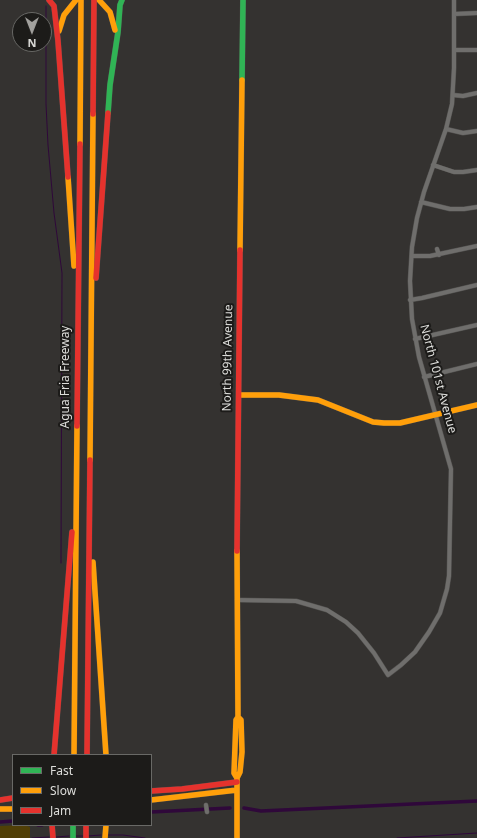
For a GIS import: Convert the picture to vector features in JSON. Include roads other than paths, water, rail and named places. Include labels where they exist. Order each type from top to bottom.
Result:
[{"type":"main road","points":[[49,0],[54,6],[58,41],[70,189],[78,326]]},
{"type":"main road","points":[[58,41],[62,18],[76,0]]},
{"type":"main road","points":[[99,0],[107,8],[112,17],[116,39]]},
{"type":"main road","points":[[91,326],[95,297],[110,85],[118,32],[120,5],[122,0]]},
{"type":"main road","name":"North 99th Avenue","points":[[237,837],[237,780],[234,773],[236,720],[238,717],[237,600],[243,0]]},
{"type":"main road","name":"Agua Fria Freeway","points":[[74,754],[81,3]]},
{"type":"main road","name":"Agua Fria Freeway","points":[[87,754],[94,3]]},
{"type":"main road","points":[[239,395],[279,395],[300,397],[326,403],[379,423],[400,423],[477,405]]},
{"type":"main road","points":[[54,754],[68,570],[76,494]]},
{"type":"main road","points":[[90,494],[106,754]]},
{"type":"main road","points":[[152,791],[182,789],[237,780]]},
{"type":"main road","points":[[152,800],[237,790]]},
{"type":"main road","points":[[0,800],[12,798]]},
{"type":"main road","points":[[0,809],[12,809]]},
{"type":"main road","points":[[73,826],[73,838]]},
{"type":"main road","points":[[86,826],[86,838]]},
{"type":"main road","points":[[106,826],[106,838]]},
{"type":"street","name":"North 101st Avenue","points":[[237,600],[296,601],[327,610],[346,622],[358,633],[374,652],[388,675],[412,655],[429,632],[440,613],[447,589],[450,556],[450,464],[424,377],[415,339],[410,300],[415,228],[421,202],[452,107],[454,0]]},
{"type":"street","points":[[454,14],[477,13]]},
{"type":"street","points":[[454,50],[477,50]]},
{"type":"street","points":[[453,95],[463,96],[477,93]]},
{"type":"street","points":[[446,129],[463,133],[477,130]]},
{"type":"street","points":[[433,165],[454,172],[477,170]]},
{"type":"street","points":[[421,202],[450,209],[477,207]]},
{"type":"street","points":[[412,256],[426,257],[477,246]]},
{"type":"street","points":[[437,249],[438,255]]},
{"type":"street","points":[[410,300],[477,285]]},
{"type":"street","points":[[415,339],[477,325]]},
{"type":"street","points":[[424,377],[477,364]]},
{"type":"street","points":[[206,806],[207,812]]},
{"type":"waterway","points":[[46,6],[46,104],[48,145],[54,213],[62,273],[61,563]]},
{"type":"waterway","points":[[244,808],[261,811],[477,801]]},
{"type":"waterway","points":[[152,812],[230,808]]},
{"type":"waterway","points":[[0,822],[12,821]]},
{"type":"waterway","points":[[397,838],[477,833]]},
{"type":"waterway","points":[[88,836],[101,835]]},
{"type":"waterway","points":[[108,835],[123,835],[145,838]]},
{"type":"waterway","points":[[56,837],[69,836]]},
{"type":"waterway","points":[[76,836],[83,836]]},
{"type":"waterway","points":[[32,838],[49,837]]}]
